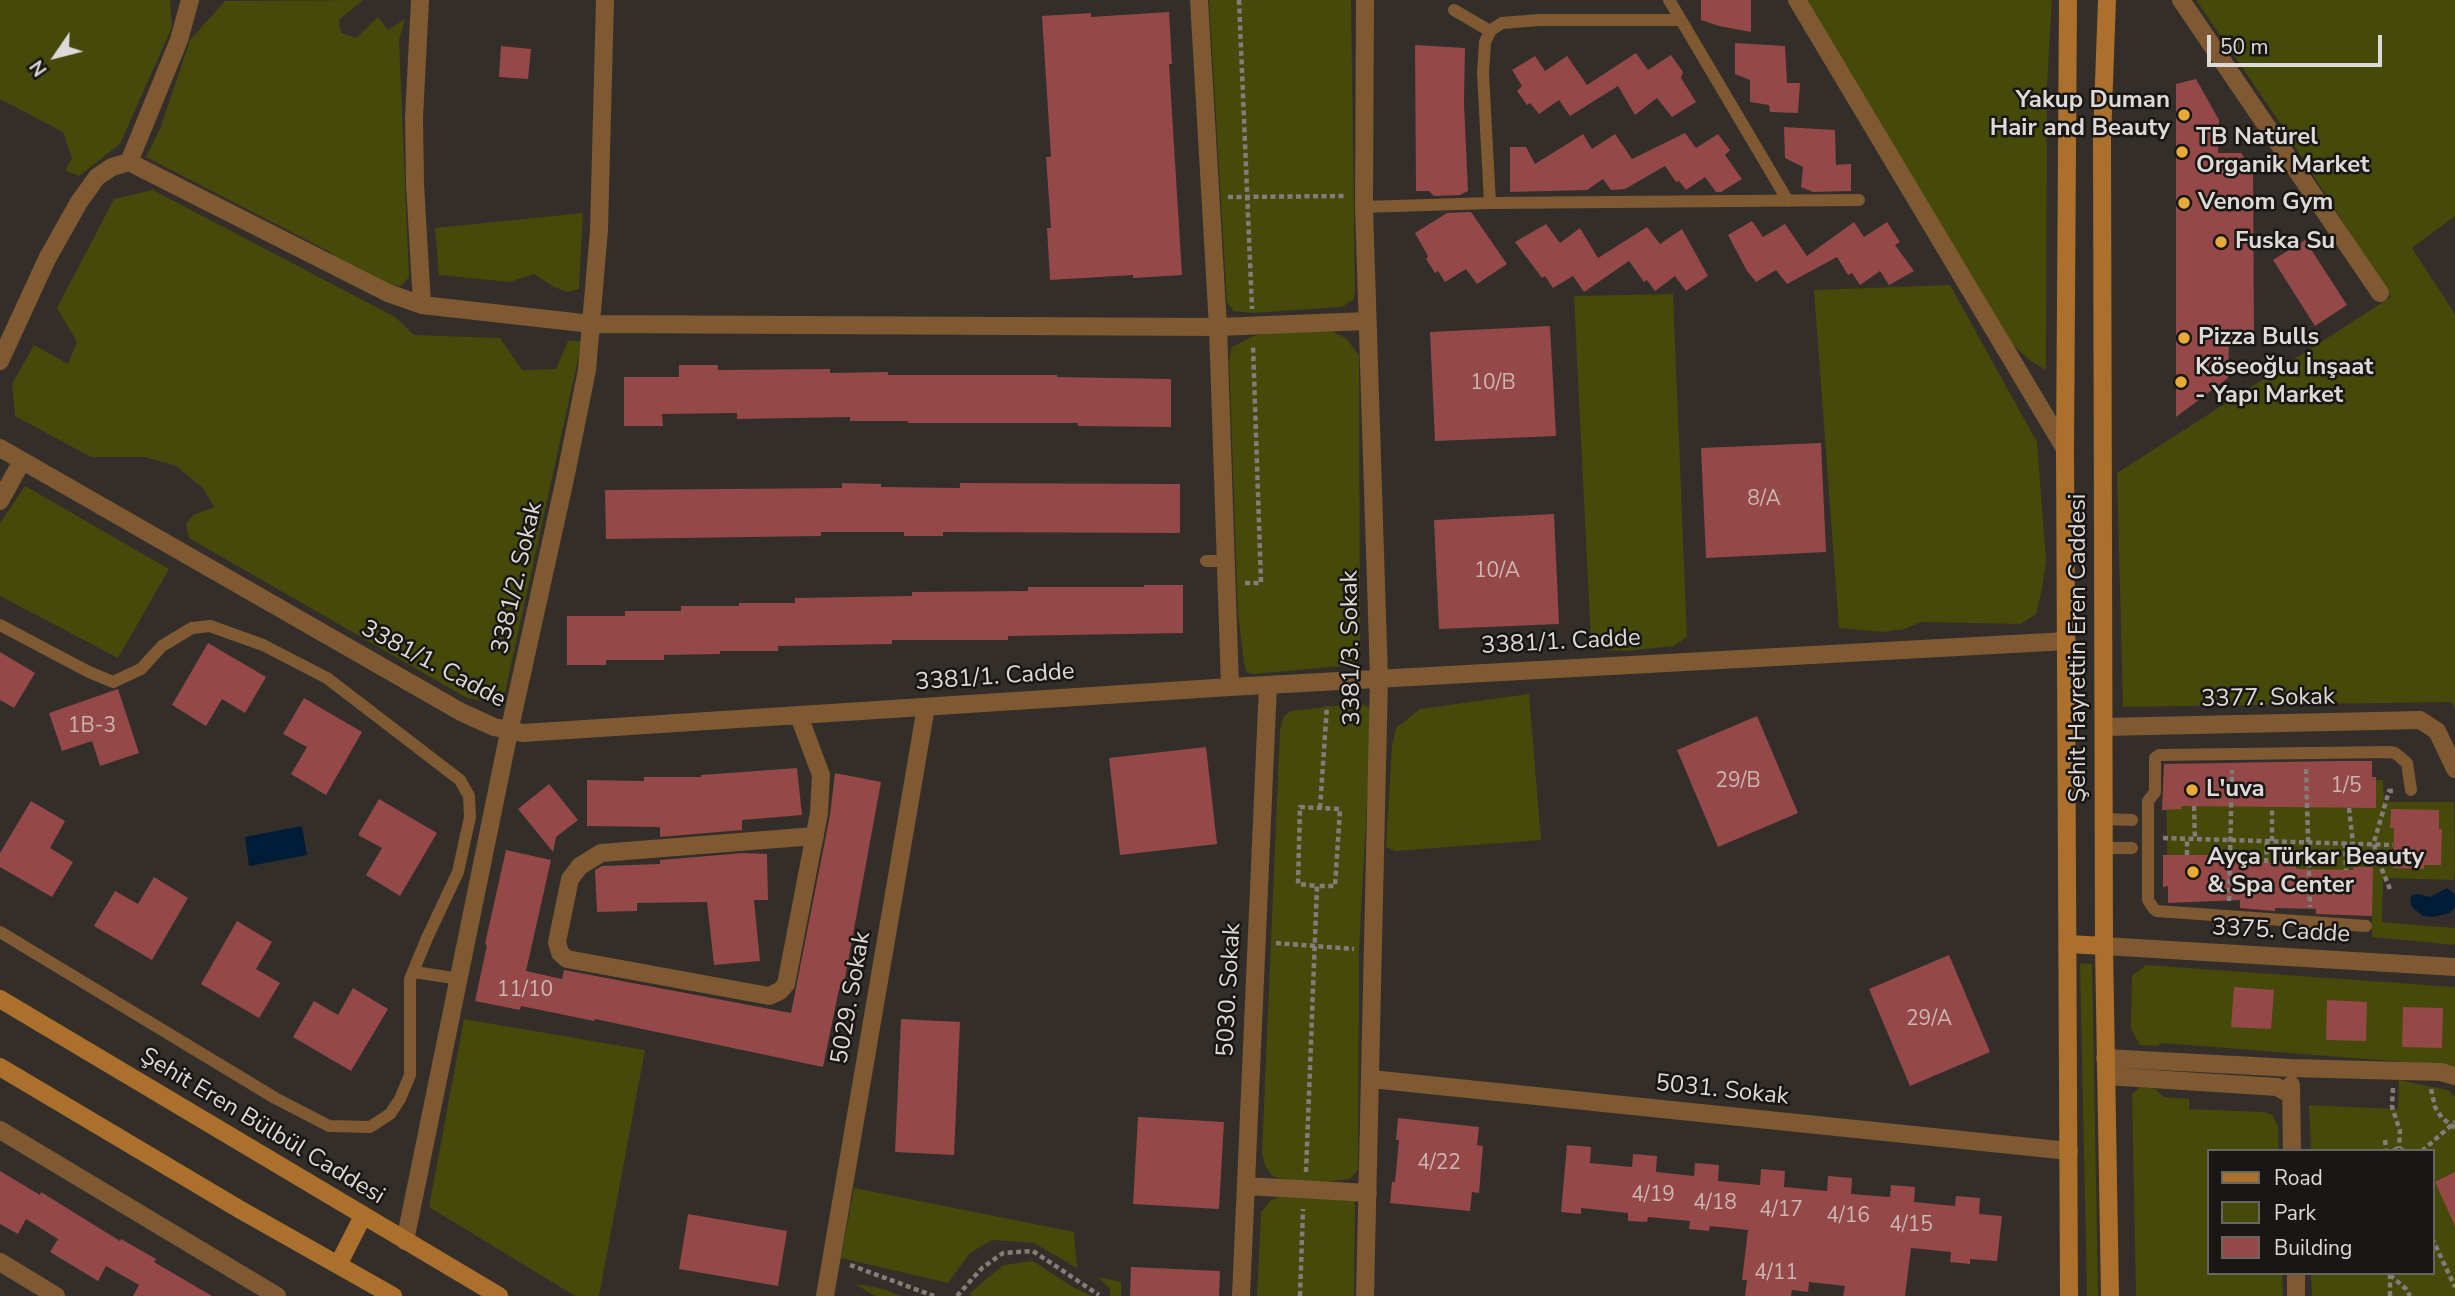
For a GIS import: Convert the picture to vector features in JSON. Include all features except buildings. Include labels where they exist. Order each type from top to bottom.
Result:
[{"type":"main road","name":"Şehit Hayrettin Eren Caddesi","points":[[2068,0],[2065,449],[2069,1296]]},
{"type":"main road","name":"Şehit Hayrettin Eren Caddesi","points":[[2107,0],[2102,138],[2104,946],[2110,1296]]},
{"type":"main road","points":[[2068,944],[2104,946]]},
{"type":"main road","name":"Şehit Eren Bülbül Caddesi","points":[[0,999],[499,1296]]},
{"type":"main road","points":[[3,1074],[393,1296]]},
{"type":"main road","points":[[338,1265],[363,1216]]},
{"type":"street","points":[[129,162],[179,40],[190,0]]},
{"type":"street","points":[[420,0],[414,118],[422,304]]},
{"type":"street","name":"3381/2. Sokak","points":[[405,1241],[509,732],[587,369],[599,230],[605,0]]},
{"type":"street","points":[[1199,0],[1218,327],[1230,687]]},
{"type":"street","name":"3381/3. Sokak","points":[[1365,0],[1358,202],[1367,321],[1379,678],[1365,1296]]},
{"type":"street","points":[[1797,0],[2065,449]]},
{"type":"street","points":[[2181,0],[2379,293]]},
{"type":"street","points":[[0,361],[47,258],[79,202],[97,177],[112,167],[129,162],[388,293],[422,304],[592,324],[1218,327],[1367,321]]},
{"type":"street","name":"3381/1. Cadde","points":[[0,448],[461,712],[509,732],[538,733],[1379,678],[2067,641]]},
{"type":"street","points":[[0,501],[22,461]]},
{"type":"street","name":"5030. Sokak","points":[[1241,1296],[1268,685]]},
{"type":"street","name":"5029. Sokak","points":[[825,1296],[926,707]]},
{"type":"street","points":[[799,716],[821,775],[819,813],[786,985],[780,991],[769,996],[567,959],[560,953],[557,942],[570,879],[580,866],[601,853],[814,836]]},
{"type":"street","name":"3377. Sokak","points":[[2104,727],[2420,720],[2432,726],[2440,735],[2455,769]]},
{"type":"street","name":"3375. Cadde","points":[[2104,946],[2455,967]]},
{"type":"street","points":[[2105,1058],[2448,1073],[2455,1076]]},
{"type":"street","points":[[2291,1068],[2292,1149]]},
{"type":"street","points":[[2106,1076],[2277,1087],[2291,1095]]},
{"type":"street","name":"5031. Sokak","points":[[1371,1079],[2068,1151]]},
{"type":"street","points":[[0,1130],[277,1296]]},
{"type":"street","points":[[1246,1186],[1368,1193]]},
{"type":"street","points":[[0,1262],[56,1296]]},
{"type":"street","points":[[2296,1275],[2296,1296]]},
{"type":"lane","points":[[1669,0],[1788,201]]},
{"type":"lane","points":[[1454,10],[1490,31]]},
{"type":"lane","points":[[1490,203],[1483,73],[1485,42],[1490,31],[1502,23],[1516,21],[1681,20]]},
{"type":"lane","points":[[1358,202],[1859,201]]},
{"type":"lane","points":[[1206,561],[1226,561]]},
{"type":"lane","points":[[0,625],[113,682],[141,668],[162,646],[192,628],[210,625],[263,645],[327,678],[460,780],[469,796],[470,817],[458,872],[426,937],[411,979],[410,1075],[390,1114],[370,1127],[329,1126],[275,1098],[0,932]]},
{"type":"lane","points":[[2366,926],[2154,909],[2148,900],[2140,820],[2155,792],[2156,757],[2395,753],[2407,763],[2411,790]]},
{"type":"lane","points":[[2104,819],[2140,820]]},
{"type":"lane","points":[[2104,848],[2142,846]]},
{"type":"lane","points":[[414,972],[460,979]]},
{"type":"path","points":[[1222,197],[1358,202]]},
{"type":"path","points":[[1320,808],[1327,706]]},
{"type":"path","points":[[2305,753],[2310,922]]},
{"type":"path","points":[[2229,916],[2232,754]]},
{"type":"path","points":[[2390,888],[2374,845],[2389,791],[2411,790]]},
{"type":"path","points":[[2194,806],[2195,839]]},
{"type":"path","points":[[1300,807],[1340,809],[1335,887],[1317,886],[1298,884],[1300,807]]},
{"type":"path","points":[[2266,863],[2272,808]]},
{"type":"path","points":[[2349,808],[2353,844]]},
{"type":"path","points":[[2142,846],[2187,839],[2393,845]]},
{"type":"path","points":[[2187,839],[2187,855]]},
{"type":"path","points":[[2345,843],[2346,870]]},
{"type":"path","points":[[1300,1296],[1317,886]]},
{"type":"path","points":[[1257,942],[1373,950]]},
{"type":"path","points":[[2388,1147],[2402,1149],[2392,1107],[2394,1071]]},
{"type":"path","points":[[2427,1072],[2435,1107],[2453,1127]]},
{"type":"path","points":[[2426,1149],[2453,1127],[2455,1122]]},
{"type":"path","points":[[2434,1242],[2455,1287]]},
{"type":"path","points":[[957,1296],[982,1268],[1003,1253],[1033,1251],[1099,1294]]},
{"type":"path","points":[[832,1259],[934,1296]]},
{"type":"path","points":[[2390,1275],[2390,1296]]},
{"type":"path","points":[[2391,1275],[2410,1296],[2418,1296]]},
{"type":"green space","points":[[0,0],[170,0],[172,27],[120,144],[79,176],[65,170],[72,158],[63,132],[0,99]]},
{"type":"green space","points":[[363,0],[339,20],[341,33],[356,38],[378,17],[388,30],[405,19],[399,40],[409,277],[401,286],[356,273],[330,252],[146,157],[160,129],[190,40],[225,1]]},
{"type":"green space","points":[[1209,0],[1351,0],[1355,288],[1354,299],[1342,307],[1252,313],[1234,311],[1227,303]]},
{"type":"green space","points":[[1807,0],[2052,0],[2047,86],[2046,370],[2029,360],[2010,342]]},
{"type":"green space","points":[[2196,0],[2455,0],[2455,216],[2412,248],[2455,314],[2455,709],[2451,702],[2123,707],[2117,473],[2391,297],[2280,123]]},
{"type":"green space","points":[[153,190],[395,317],[414,335],[500,338],[522,370],[556,369],[568,341],[582,341],[505,692],[486,701],[467,698],[189,538],[186,524],[193,515],[214,507],[203,488],[176,466],[145,457],[91,457],[15,416],[12,384],[34,345],[68,364],[77,342],[57,308],[114,199]]},
{"type":"green space","points":[[583,213],[579,289],[568,292],[554,287],[534,274],[510,282],[439,275],[435,228]]},
{"type":"green space","points":[[1950,285],[2037,442],[2046,560],[2036,614],[2021,624],[1921,622],[1905,629],[1883,632],[1839,628],[1814,290]]},
{"type":"green space","points":[[1673,294],[1687,637],[1674,646],[1625,651],[1597,649],[1591,644],[1574,296]]},
{"type":"green space","points":[[1331,331],[1347,339],[1359,356],[1360,660],[1354,665],[1253,674],[1247,672],[1244,664],[1238,612],[1229,359],[1232,347],[1253,336]]},
{"type":"green space","points":[[25,486],[169,569],[118,658],[0,596],[0,523]]},
{"type":"green space","points":[[1529,694],[1541,840],[1396,851],[1386,847],[1392,745],[1396,728],[1420,709]]},
{"type":"green space","points":[[1362,703],[1372,711],[1359,949],[1358,1170],[1350,1179],[1318,1183],[1281,1179],[1272,1176],[1262,1153],[1280,729],[1284,716],[1291,711]]},
{"type":"green space","points":[[2383,780],[2384,802],[2454,802],[2455,870],[2454,880],[2383,878],[2382,922],[2455,928],[2455,945],[2372,937],[2372,897],[2168,893],[2166,783]]},
{"type":"green space","points":[[2080,963],[2092,964],[2098,1296],[2087,1296]]},
{"type":"green space","points":[[2146,965],[2455,987],[2455,1066],[2162,1043],[2157,1046],[2140,1045],[2131,1029],[2132,976]]},
{"type":"green space","points":[[464,1019],[645,1050],[599,1296],[575,1296],[429,1207]]},
{"type":"green space","points":[[2399,1080],[2448,1090],[2455,1097],[2455,1296],[2312,1296],[2311,1275],[2434,1275],[2434,1149],[2311,1149],[2309,1105],[2398,1109]]},
{"type":"green space","points":[[2140,1087],[2155,1089],[2164,1097],[2189,1099],[2189,1109],[2264,1112],[2272,1115],[2278,1126],[2279,1149],[2206,1149],[2206,1275],[2282,1275],[2283,1296],[2136,1296],[2132,1094]]},
{"type":"green space","points":[[854,1188],[1074,1232],[1077,1268],[1034,1243],[992,1240],[970,1253],[948,1283],[841,1258]]},
{"type":"green space","points":[[1279,1197],[1355,1201],[1354,1296],[1257,1296],[1261,1212],[1270,1201]]},
{"type":"green space","points":[[1033,1261],[1071,1286],[1092,1296],[969,1294],[1003,1265]]},
{"type":"green space","points":[[1098,1277],[1121,1282],[1121,1296],[1110,1296],[1110,1289]]},
{"type":"green space","points":[[855,1284],[884,1289],[900,1296],[875,1296]]},
{"type":"water","points":[[302,826],[307,855],[249,866],[245,837]]},
{"type":"water","points":[[2447,888],[2455,895],[2455,907],[2450,913],[2423,916],[2412,907],[2410,898],[2413,895],[2430,897]]},
{"type":"place","name":"Yakup Duman Hair and Beauty","points":[[2184,115]]},
{"type":"place","name":"TB Natürel Organik Market","points":[[2182,152]]},
{"type":"place","name":"Venom Gym","points":[[2184,203]]},
{"type":"place","name":"Fuska Su","points":[[2221,242]]},
{"type":"place","name":"Pizza Bulls","points":[[2184,338]]},
{"type":"place","name":"Köseoğlu İnşaat - Yapı Market","points":[[2181,382]]},
{"type":"place","name":"L'uva","points":[[2192,790]]},
{"type":"place","name":"Ayça Türkar Beauty & Spa Center","points":[[2193,872]]}]
